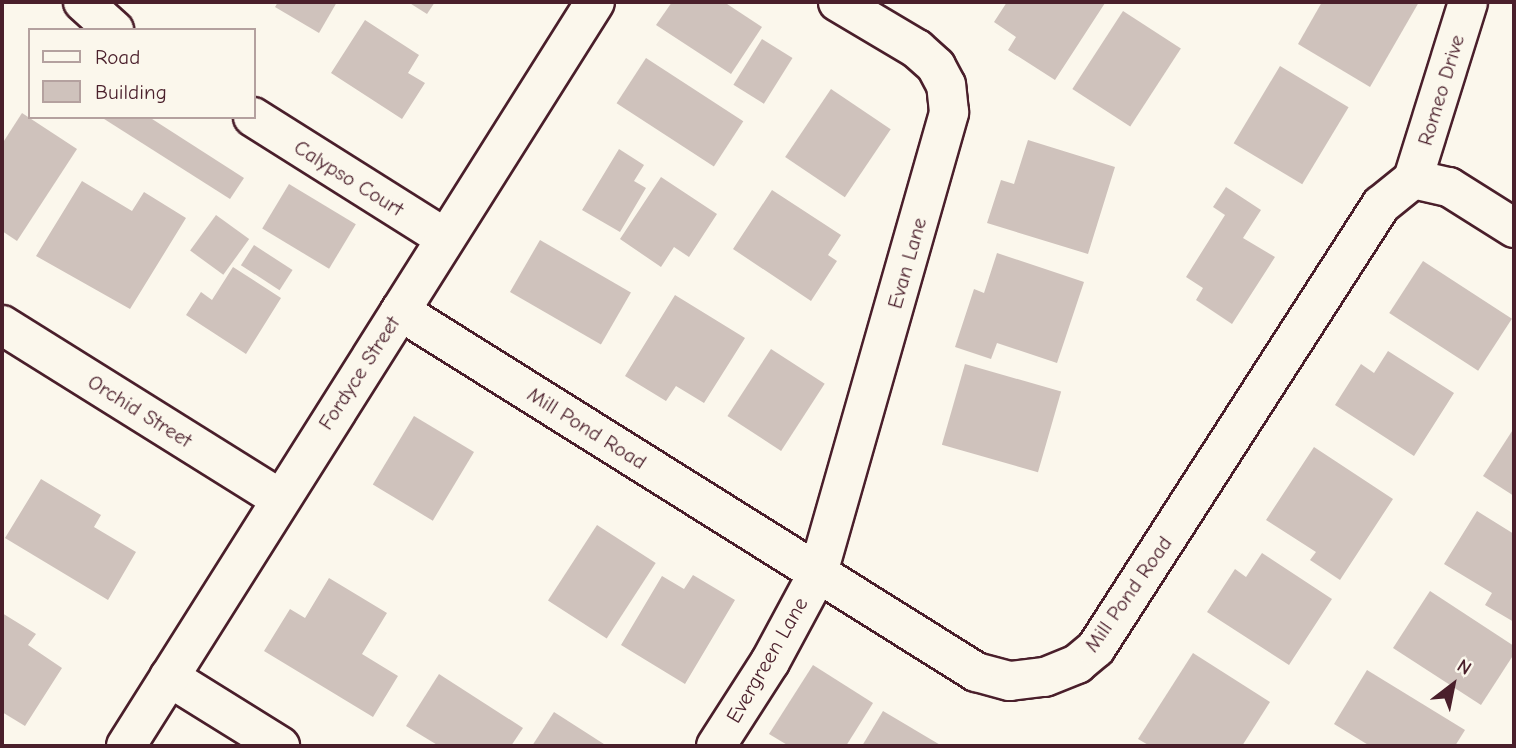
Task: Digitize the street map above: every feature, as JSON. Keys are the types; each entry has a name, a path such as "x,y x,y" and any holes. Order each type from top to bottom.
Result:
{"street":[{"path":"83,2 112,28"},
{"name":"Fordyce Street","path":"126,746 279,498 595,2"},
{"name":"Evan Lane","path":"818,573 949,112 946,85 936,66 917,49 838,2"},
{"name":"Romeo Drive","path":"1413,179 1468,2"},
{"name":"Calypso Court","path":"256,119 445,238"},
{"path":"1413,179 1449,187 1514,228"},
{"name":"Mill Pond Road","path":"400,311 976,672 1010,681 1045,677 1077,664 1096,648 1381,205 1413,179"},
{"name":"Orchid Street","path":"2,325 279,498"},
{"name":"Evergreen Lane","path":"716,746 769,662 818,573"},
{"path":"169,677 280,746"}],"building":[{"path":"278,2 337,2 319,33 275,7"},
{"path":"408,2 435,2 427,14"},
{"path":"672,2 724,2 762,27 731,74 656,25"},
{"path":"1007,2 1105,3 1055,80 1008,50 1016,37 994,22"},
{"path":"1322,2 1419,2 1370,87 1298,44"},
{"path":"1123,11 1181,49 1130,127 1072,89"},
{"path":"365,20 419,55 408,73 425,83 402,119 331,73"},
{"path":"762,39 793,58 764,104 733,85"},
{"path":"646,58 743,121 714,166 617,103"},
{"path":"1280,66 1349,107 1302,184 1234,143"},
{"path":"831,89 891,129 845,197 785,157"},
{"path":"22,113 77,149 17,241 2,231 2,144"},
{"path":"104,119 152,119 244,178 230,199"},
{"path":"1028,140 1115,167 1088,254 987,223 1001,180 1014,184"},
{"path":"619,149 644,165 634,181 646,188 620,232 582,210"},
{"path":"661,177 717,214 689,257 674,247 661,267 620,239"},
{"path":"82,181 132,211 144,192 186,218 130,309 36,256"},
{"path":"289,184 356,224 329,269 262,229"},
{"path":"1226,187 1261,210 1243,238 1275,257 1232,324 1196,300 1203,288 1186,277 1225,215 1213,207"},
{"path":"772,190 841,235 828,255 837,261 811,301 733,249"},
{"path":"216,215 249,239 223,275 190,251"},
{"path":"540,240 631,293 601,344 510,292"},
{"path":"254,245 293,270 280,290 241,265"},
{"path":"997,253 1084,282 1057,363 997,343 991,359 955,347 974,289 984,293"},
{"path":"1423,261 1512,319 1478,371 1389,313"},
{"path":"233,267 281,298 246,354 186,315 201,292 212,300"},
{"path":"675,295 745,338 704,403 676,386 666,401 625,376"},
{"path":"771,349 825,384 781,451 727,416"},
{"path":"1388,351 1454,393 1414,456 1335,405 1361,364 1374,373"},
{"path":"965,364 1061,392 1038,472 942,445"},
{"path":"414,416 474,452 433,521 373,485"},
{"path":"1514,428 1514,496 1483,476"},
{"path":"1314,447 1393,499 1340,580 1310,560 1316,552 1266,520"},
{"path":"41,479 101,515 94,527 136,552 108,600 5,538"},
{"path":"1477,511 1514,534 1514,622 1485,605 1492,593 1444,564"},
{"path":"597,525 656,563 607,639 548,600"},
{"path":"1262,553 1332,599 1289,665 1207,612 1235,569 1246,577"},
{"path":"693,575 735,600 685,684 621,645 662,576 684,589"},
{"path":"329,578 387,613 362,654 398,676 373,717 264,651 290,609 305,618"},
{"path":"1430,591 1514,646 1514,654 1481,705 1393,648"},
{"path":"2,613 36,634 28,645 62,668 25,726 2,712"},
{"path":"1193,653 1270,702 1242,746 1150,746 1138,739"},
{"path":"813,665 873,703 846,746 789,746 769,734"},
{"path":"1367,670 1465,730 1455,746 1370,746 1334,724"},
{"path":"439,674 523,728 511,746 439,746 406,726"},
{"path":"883,711 942,746 862,746"},
{"path":"554,712 607,746 532,746"}]}
